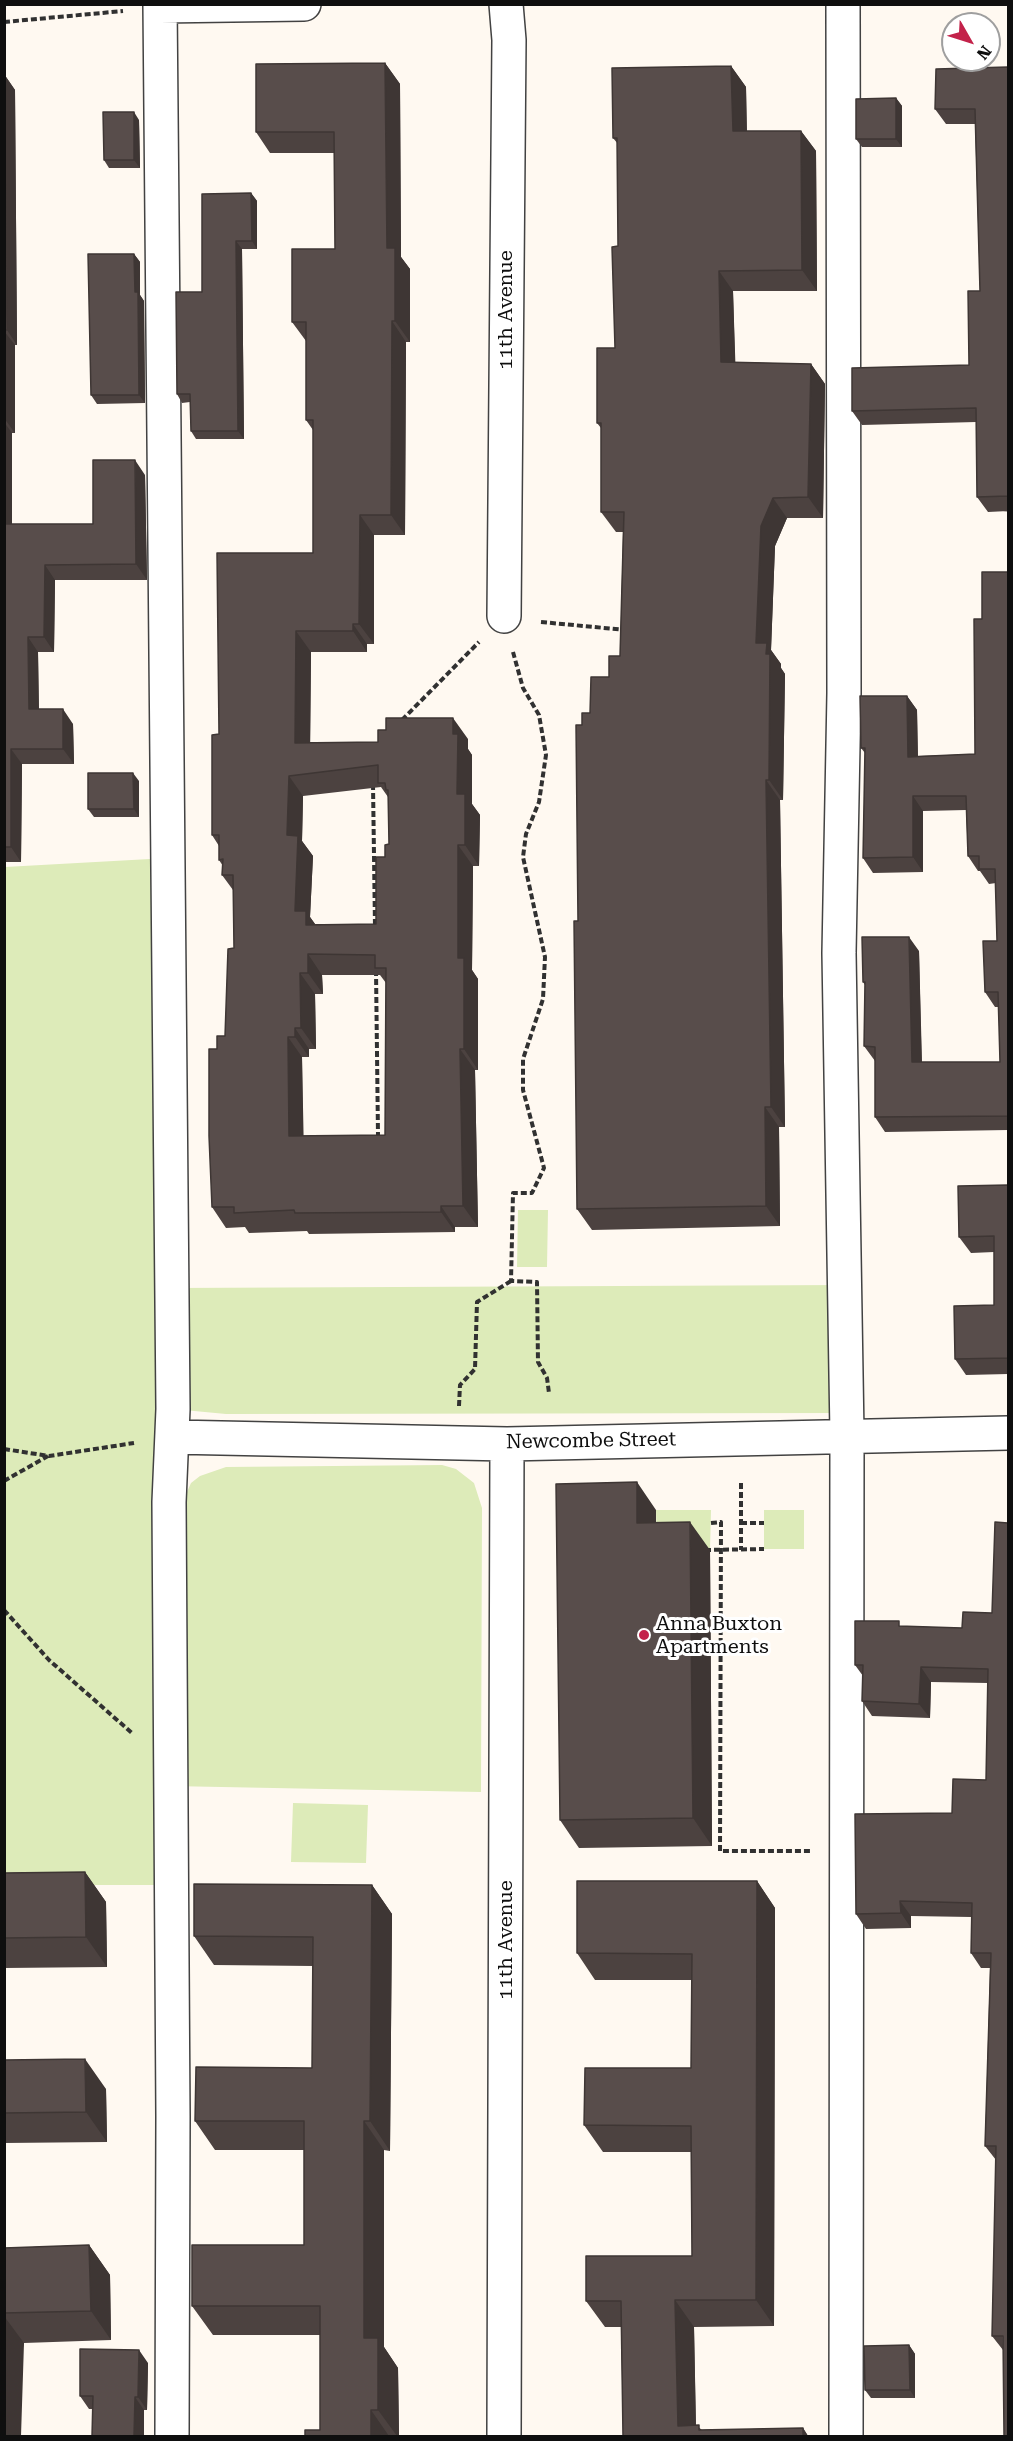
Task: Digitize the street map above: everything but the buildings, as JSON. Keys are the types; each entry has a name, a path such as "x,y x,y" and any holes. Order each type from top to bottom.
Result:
{"street":[{"path":"172,2436 173,2116 169,1502 173,1437 160,5 304,4"},
{"name":"11th Avenue","path":"504,616 509,40 506,4"},
{"path":"843,4 844,693 839,953 847,1434 846,2436"},
{"name":"Newcombe Street","path":"173,1437 507,1444 847,1434 1008,1433"},
{"name":"11th Avenue","path":"504,2436 507,1444"}],"path":[{"path":"4,22 160,5"},
{"path":"504,616 579,627 627,630"},
{"path":"396,726 504,616"},
{"path":"504,616 522,688 539,715 546,755 539,802 526,834 523,857 545,957 543,999 523,1059 523,1090 544,1168 532,1193 513,1193 511,1281"},
{"path":"373,772 375,936"},
{"path":"376,960 378,1135"},
{"path":"458,1413 460,1385 475,1369 477,1302 511,1281 537,1282 538,1362 547,1378 549,1393"},
{"path":"4,1449 49,1455 173,1437"},
{"path":"4,1481 49,1455"},
{"path":"741,1483 741,1550"},
{"path":"711,1523 721,1522 720,1851 819,1851"},
{"path":"741,1523 764,1523"},
{"path":"699,1550 764,1550"},
{"path":"4,1610 49,1660 125,1729 143,1740 170,1742"}],"green space":[{"path":"168,858 172,1288 844,1285 846,1413 226,1414 173,1409 183,1501 191,1483 200,1476 226,1467 442,1465 456,1469 474,1483 482,1508 481,1792 170,1786 170,1885 5,1885 5,867"},
{"path":"518,1210 548,1210 547,1267 517,1267"},
{"path":"656,1510 711,1510 710,1550 657,1550"},
{"path":"764,1510 804,1510 804,1549 764,1549"},
{"path":"293,1803 368,1805 366,1863 291,1862"}],"place":[{"name":"Anna Buxton Apartments","path":"644,1635"}]}
